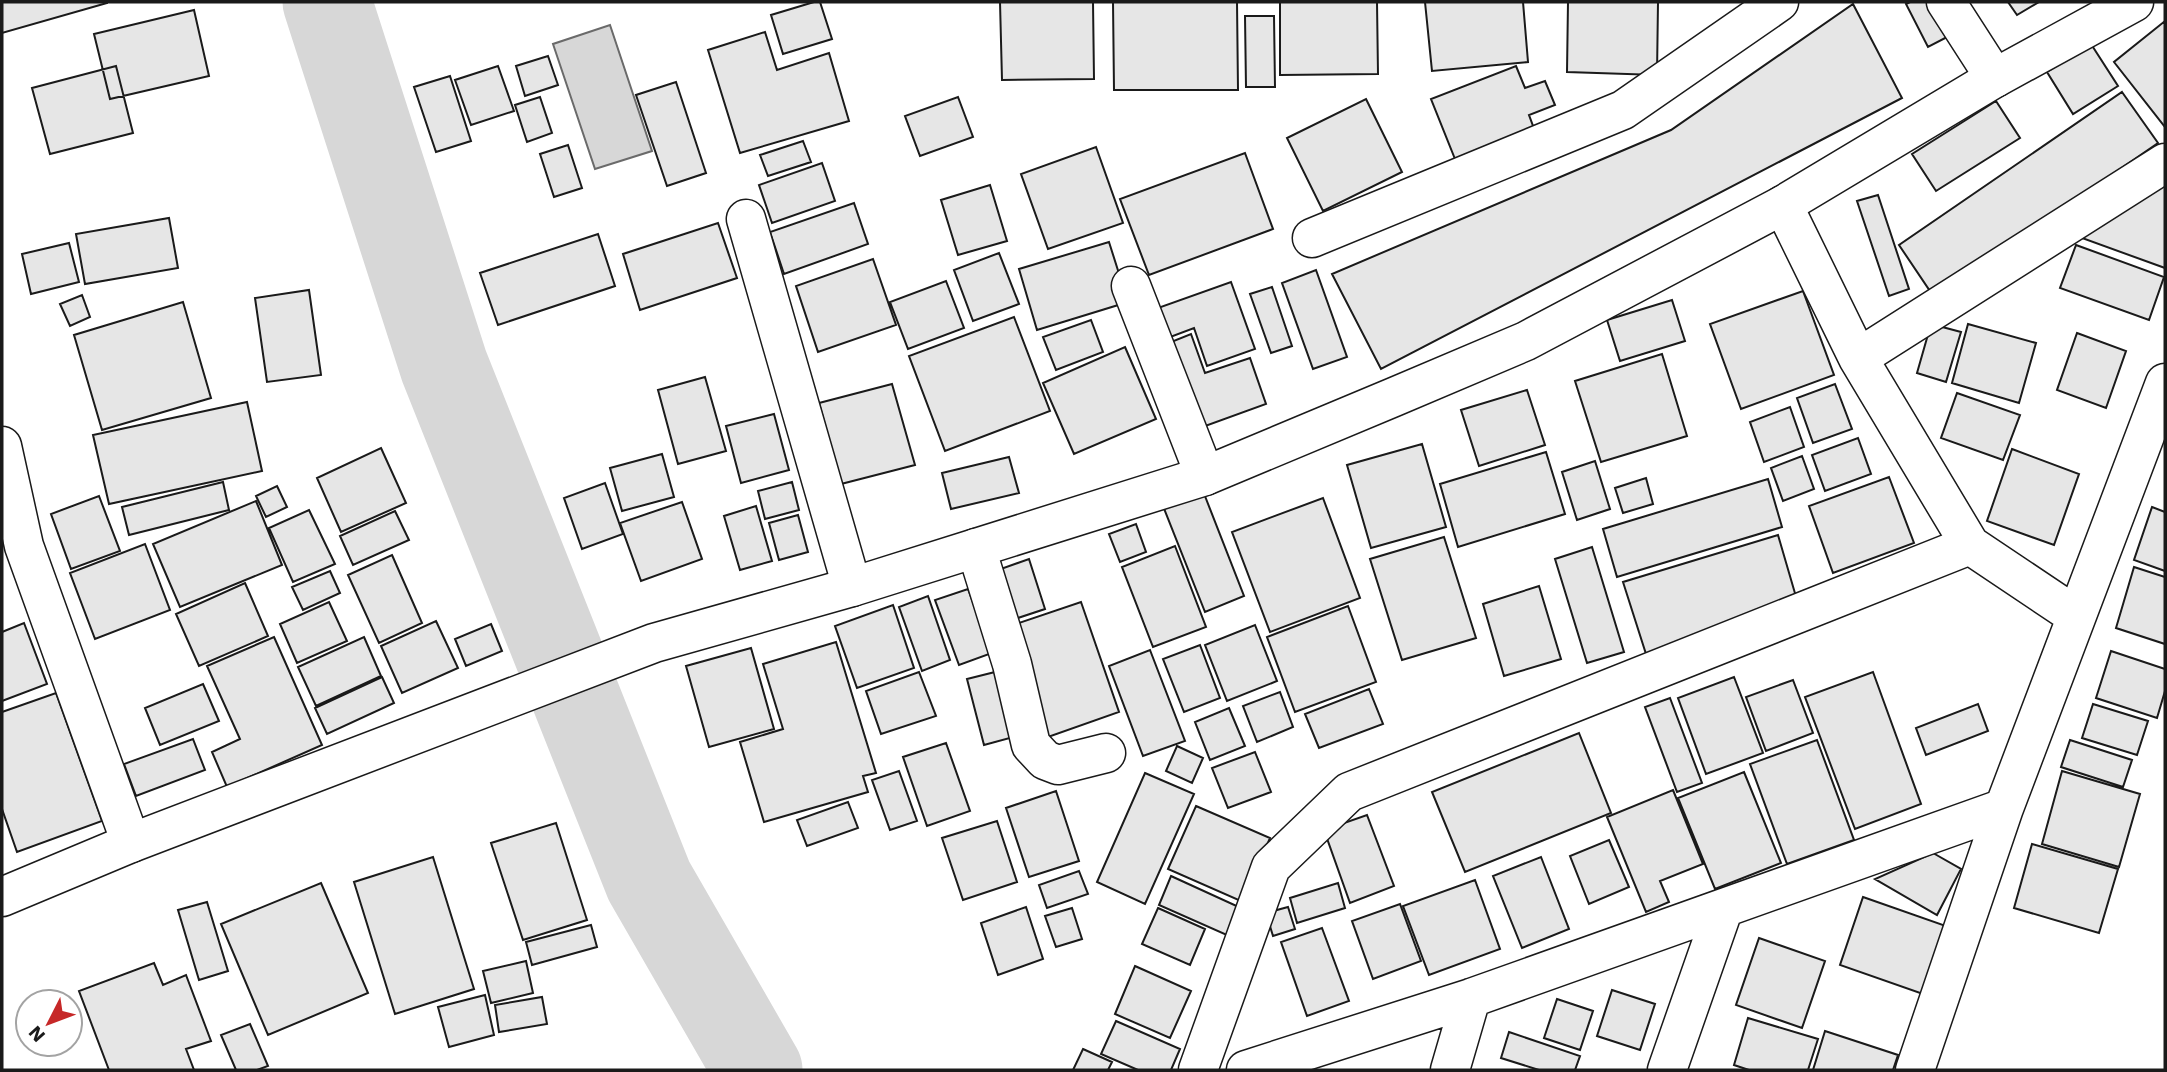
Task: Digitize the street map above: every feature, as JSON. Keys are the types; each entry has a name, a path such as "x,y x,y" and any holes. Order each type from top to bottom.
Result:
{"street":[{"path":"1312,239 1623,110 1779,2"},
{"path":"1946,2 1996,78"},
{"path":"2,897 131,843 528,694 654,643 852,587 1205,475 1526,341 1783,205 1996,78 2134,2"},
{"path":"1858,358 2165,163"},
{"path":"1783,205 1858,358 1970,545 2076,616"},
{"path":"746,219 852,587"},
{"path":"1131,286 1205,475"},
{"path":"1915,1070 2004,807 2165,383"},
{"path":"2,446 24,546 131,843"},
{"path":"1198,1070 1271,867 1349,792 1970,545"},
{"path":"976,548 1012,664 1031,745 1045,760 1058,765 1106,753"},
{"path":"1246,1070 1471,998 1723,911 2004,807"},
{"path":"1667,1070 1723,911"},
{"path":"1450,1070 1471,998"}],"shaded area":[{"path":"610,25 652,151 595,169 553,44"}],"building":[{"path":"2,2 107,2 107,3 2,33"},
{"path":"820,2 832,39 783,54 771,15"},
{"path":"1000,2 1093,2 1094,79 1002,80"},
{"path":"1113,2 1237,2 1238,90 1114,90"},
{"path":"1280,2 1377,2 1378,74 1280,75"},
{"path":"1425,2 1523,2 1528,62 1432,71"},
{"path":"1568,2 1658,2 1657,75 1567,72"},
{"path":"1932,2 1951,35 1928,47 1906,4"},
{"path":"2008,2 2039,2 2017,15"},
{"path":"1853,4 1902,98 1381,369 1332,274 1671,130"},
{"path":"194,10 209,76 110,99 94,34"},
{"path":"1245,16 1274,16 1275,87 1246,87"},
{"path":"2165,21 2165,127 2114,62"},
{"path":"765,32 777,70 829,53 849,121 740,153 708,50"},
{"path":"2091,44 2118,86 2073,114 2047,72"},
{"path":"548,56 558,85 525,96 516,66"},
{"path":"116,66 133,133 50,154 32,88"},
{"path":"498,66 514,111 471,125 455,80"},
{"path":"1516,66 1525,88 1545,81 1555,105 1529,115 1536,134 1457,164 1431,99"},
{"path":"450,76 471,141 436,152 414,87"},
{"path":"676,82 706,173 667,186 636,95"},
{"path":"2122,92 2158,143 1934,297 1899,245"},
{"path":"540,97 552,133 527,142 515,105"},
{"path":"958,97 973,137 920,156 905,116"},
{"path":"1366,99 1402,172 1323,211 1287,138"},
{"path":"1996,101 2020,138 1936,191 1912,154"},
{"path":"803,141 811,162 768,176 760,155"},
{"path":"568,145 582,188 554,197 540,154"},
{"path":"1096,147 1123,223 1048,249 1021,174"},
{"path":"1245,153 1273,229 1149,275 1120,199"},
{"path":"822,163 835,201 772,223 759,185"},
{"path":"2165,177 2165,268 2082,238"},
{"path":"990,185 1007,241 958,255 941,200"},
{"path":"1878,195 1909,289 1889,296 1857,201"},
{"path":"854,203 868,244 784,274 770,232"},
{"path":"169,218 178,268 85,284 76,234"},
{"path":"718,223 737,278 640,310 623,254"},
{"path":"598,234 615,286 498,325 480,273"},
{"path":"1109,242 1128,302 1037,330 1019,269"},
{"path":"69,243 79,282 31,294 22,254"},
{"path":"2076,245 2164,277 2149,320 2060,288"},
{"path":"999,253 1019,304 973,321 954,270"},
{"path":"873,259 896,325 818,352 796,286"},
{"path":"1316,270 1347,357 1313,369 1282,283"},
{"path":"946,281 964,328 908,349 890,302"},
{"path":"1231,282 1255,349 1207,366 1194,328 1165,339 1155,309"},
{"path":"1272,287 1292,346 1271,353 1250,294"},
{"path":"309,290 321,375 267,382 255,298"},
{"path":"1803,291 1834,375 1741,409 1710,324"},
{"path":"82,295 90,317 70,326 60,304"},
{"path":"1672,300 1685,341 1620,361 1607,320"},
{"path":"183,302 211,398 102,430 74,335"},
{"path":"1014,317 1050,411 945,451 909,356"},
{"path":"1091,320 1103,352 1056,370 1043,337"},
{"path":"1931,324 1961,332 1946,382 1917,373"},
{"path":"1968,324 2036,343 2019,403 1952,383"},
{"path":"2077,333 2126,351 2106,408 2057,390"},
{"path":"1191,334 1205,373 1250,358 1266,404 1197,429 1166,344"},
{"path":"1125,347 1156,419 1074,454 1043,383"},
{"path":"1662,354 1687,436 1601,462 1575,381"},
{"path":"705,377 726,451 678,464 658,390"},
{"path":"892,384 915,465 841,484 819,403"},
{"path":"1835,384 1852,429 1813,443 1797,398"},
{"path":"1527,390 1545,445 1479,466 1461,410"},
{"path":"1957,393 2020,415 2003,460 1941,438"},
{"path":"247,402 262,471 109,504 93,435"},
{"path":"1790,407 1804,447 1764,462 1750,422"},
{"path":"774,414 789,470 741,483 726,426"},
{"path":"1858,438 1871,474 1825,491 1812,455"},
{"path":"1422,444 1446,527 1371,548 1347,465"},
{"path":"381,448 406,503 341,532 317,478"},
{"path":"2012,449 2079,474 2054,545 1987,521"},
{"path":"1546,452 1565,514 1458,547 1440,484"},
{"path":"662,454 674,497 622,511 610,468"},
{"path":"1802,456 1814,489 1783,501 1771,468"},
{"path":"1009,457 1019,493 951,509 942,473"},
{"path":"1595,461 1610,509 1577,520 1562,472"},
{"path":"1889,477 1914,543 1833,573 1809,506"},
{"path":"1646,478 1653,504 1623,513 1615,488"},
{"path":"1768,479 1782,527 1617,577 1603,529"},
{"path":"223,482 229,510 129,535 122,507"},
{"path":"792,482 799,510 765,519 758,491"},
{"path":"605,483 623,534 582,549 564,498"},
{"path":"277,486 287,507 266,517 256,496"},
{"path":"1203,491 1244,596 1205,612 1163,506"},
{"path":"99,496 120,551 71,569 51,514"},
{"path":"1323,498 1360,598 1270,632 1232,532"},
{"path":"256,501 282,565 180,607 153,544"},
{"path":"682,502 702,559 641,581 620,523"},
{"path":"756,506 772,561 740,570 724,516"},
{"path":"2152,507 2165,512 2165,571 2134,560"},
{"path":"309,510 335,564 293,582 269,528"},
{"path":"395,511 409,540 353,565 340,536"},
{"path":"798,515 808,552 779,560 769,523"},
{"path":"1136,524 1146,552 1120,562 1109,534"},
{"path":"1778,535 1799,607 1646,654 1623,582"},
{"path":"1444,537 1476,638 1402,660 1370,559"},
{"path":"145,544 170,610 95,639 70,573"},
{"path":"1175,546 1206,627 1153,647 1122,567"},
{"path":"1592,547 1624,652 1587,663 1555,559"},
{"path":"392,555 422,623 379,643 348,575"},
{"path":"1029,559 1045,609 1012,620 995,571"},
{"path":"2134,567 2165,577 2165,644 2116,628"},
{"path":"330,571 340,593 303,610 292,587"},
{"path":"245,583 268,636 199,666 176,614"},
{"path":"1539,586 1561,659 1504,676 1483,604"},
{"path":"968,589 992,653 959,665 935,600"},
{"path":"928,596 950,660 922,671 899,607"},
{"path":"329,602 347,641 297,663 280,624"},
{"path":"1081,602 1119,712 1048,737 1010,626"},
{"path":"893,605 914,668 857,688 835,626"},
{"path":"1348,606 1376,682 1295,712 1267,637"},
{"path":"436,621 458,668 402,693 381,646"},
{"path":"24,623 47,684 2,701 2,632"},
{"path":"491,624 502,651 466,666 455,639"},
{"path":"1255,625 1277,681 1227,701 1205,645"},
{"path":"274,637 322,745 227,787 212,752 240,739 207,666"},
{"path":"364,637 381,676 316,706 298,667"},
{"path":"836,642 876,773 863,776 868,792 764,822 740,742 783,729 763,664"},
{"path":"1200,645 1220,698 1184,712 1163,659"},
{"path":"751,648 774,729 709,747 686,666"},
{"path":"1150,650 1185,741 1143,756 1109,666"},
{"path":"2111,651 2165,669 2165,691 2157,718 2096,698"},
{"path":"1003,670 1021,735 984,745 967,679"},
{"path":"919,672 936,716 881,734 866,691"},
{"path":"1873,672 1921,804 1855,829 1805,697"},
{"path":"382,677 394,703 327,734 315,708"},
{"path":"1734,677 1763,753 1706,774 1678,698"},
{"path":"1793,680 1813,733 1766,751 1746,697"},
{"path":"203,684 219,721 160,745 145,708"},
{"path":"1369,689 1383,724 1319,748 1305,714"},
{"path":"1280,692 1293,727 1257,742 1243,706"},
{"path":"56,693 102,821 17,852 2,809 2,712"},
{"path":"1670,698 1702,783 1677,792 1645,707"},
{"path":"1978,704 1988,731 1926,755 1916,728"},
{"path":"2093,704 2148,721 2137,755 2082,738"},
{"path":"1229,708 1245,746 1210,760 1195,722"},
{"path":"1579,733 1611,813 1465,872 1432,792"},
{"path":"193,739 205,770 136,796 124,764"},
{"path":"1817,740 1854,840 1787,864 1750,764"},
{"path":"2070,740 2132,760 2123,787 2061,767"},
{"path":"946,743 970,811 927,826 903,757"},
{"path":"1177,746 1203,758 1192,783 1166,771"},
{"path":"1255,752 1271,792 1228,808 1212,768"},
{"path":"899,771 917,821 890,830 872,780"},
{"path":"2062,771 2140,794 2119,867 2042,844"},
{"path":"1744,772 1781,863 1715,889 1678,798"},
{"path":"1145,773 1194,794 1145,904 1097,882"},
{"path":"1673,790 1703,864 1660,881 1669,902 1646,912 1607,817"},
{"path":"1056,791 1079,861 1029,877 1006,808"},
{"path":"848,802 858,828 807,846 797,820"},
{"path":"1196,806 1270,838 1243,902 1168,869"},
{"path":"1367,815 1394,886 1350,903 1324,830"},
{"path":"997,821 1017,882 963,900 942,838"},
{"path":"556,823 587,920 523,940 491,843"},
{"path":"1609,840 1629,887 1589,904 1570,856"},
{"path":"2032,844 2118,869 2099,933 2014,908"},
{"path":"1933,853 1961,869 1937,915 1875,879"},
{"path":"433,857 474,989 395,1014 354,882"},
{"path":"1541,857 1569,929 1522,948 1493,876"},
{"path":"1079,871 1088,894 1047,908 1039,885"},
{"path":"1171,876 1241,908 1229,936 1159,905"},
{"path":"1475,880 1500,949 1429,975 1403,906"},
{"path":"321,883 368,993 268,1035 221,924"},
{"path":"1338,883 1345,908 1297,923 1290,898"},
{"path":"1863,897 1946,926 1923,994 1840,965"},
{"path":"207,902 228,971 199,980 178,910"},
{"path":"1400,904 1421,961 1373,979 1352,921"},
{"path":"1026,907 1043,959 998,975 981,923"},
{"path":"1288,907 1295,929 1273,936 1266,913"},
{"path":"1072,908 1082,939 1056,947 1045,916"},
{"path":"1158,908 1205,929 1190,965 1142,944"},
{"path":"591,925 597,947 532,965 526,942"},
{"path":"1322,928 1349,1001 1307,1016 1281,942"},
{"path":"1759,938 1825,961 1802,1028 1736,1005"},
{"path":"526,961 533,993 491,1003 483,971"},
{"path":"154,963 163,985 186,975 211,1041 186,1049 194,1070 109,1070 84,1004 84,989"},
{"path":"1135,966 1191,991 1170,1038 1115,1014"},
{"path":"1612,990 1655,1004 1640,1050 1597,1036"},
{"path":"485,995 494,1035 449,1047 438,1007"},
{"path":"542,997 547,1024 499,1032 495,1005"},
{"path":"1557,999 1593,1011 1580,1050 1544,1038"},
{"path":"1748,1018 1818,1039 1808,1070 1749,1070 1734,1065"},
{"path":"1116,1021 1180,1049 1171,1070 1138,1070 1101,1054"},
{"path":"250,1024 268,1066 257,1070 236,1070 221,1035"},
{"path":"1825,1031 1898,1055 1893,1070 1813,1070"},
{"path":"1509,1032 1580,1056 1575,1070 1539,1070 1501,1058"},
{"path":"1083,1049 1112,1062 1108,1070 1073,1070"}],"waterway":[{"path":"327,2 444,366 649,881 758,1070"}]}
